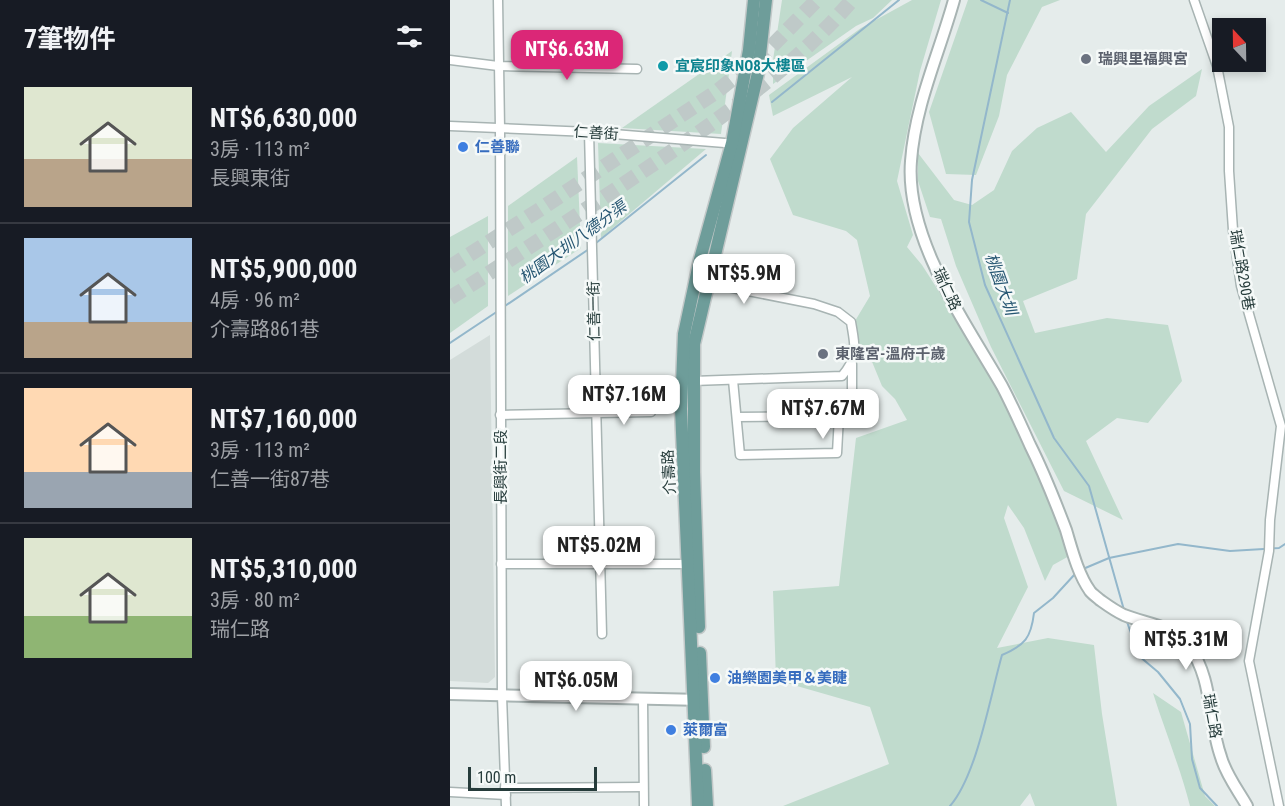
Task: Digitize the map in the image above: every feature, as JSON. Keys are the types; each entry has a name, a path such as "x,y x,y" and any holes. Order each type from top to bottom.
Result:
{"main road":[{"name":"介壽路","path":"698,806 698,700 693,564 694,344 737,144 754,0"},
{"name":"介壽路","path":"693,564 681,409 684,334 700,259 758,73 766,0"},
{"name":"介壽路","path":"698,700 707,806"}],"street":[{"name":"長興街二段","path":"498,0 502,696 506,806"},
{"name":"瑞仁路","path":"954,0 920,103 911,162 913,201 926,242 954,305 1003,388 1036,457 1054,497 1090,592 1125,615 1167,629 1189,646 1208,689 1220,757 1229,777 1248,806"},
{"name":"瑞仁路290巷","path":"1194,0 1217,66 1229,127 1233,230 1241,286 1281,426 1270,520 1269,551 1249,661 1279,806"},
{"path":"450,60 498,66 637,69"},
{"name":"仁善街","path":"450,126 589,132 737,144"},
{"name":"仁善一街","path":"589,132 602,634"},
{"path":"693,381 842,376 852,364 856,354 851,322 838,312 814,304 707,283"},
{"path":"733,380 740,455 837,453 839,416 852,400 852,364"},
{"path":"500,415 651,412"},
{"path":"737,417 839,416"},
{"path":"501,564 693,564"},
{"path":"450,694 698,700"},
{"path":"643,699 644,806"},
{"path":"450,792 643,787"}],"shaded area":[{"path":"490,335 495,677 488,683 450,681 450,360"}],"green space":[{"path":"782,0 892,0 873,18 856,26 773,84 773,60"},
{"path":"912,0 941,0 920,71 897,181 913,235 907,247 922,265 963,329 1014,418 1071,555 1053,565 1045,581 1024,528 1008,505 1004,518 1028,587 997,648 1048,638 1094,645 1102,714 1117,806 1035,806 1030,793 1020,806 783,806 889,764 870,707 776,680 773,591 839,586 856,438 907,420 895,399 882,386 868,352 859,349 855,321 870,296 857,240 846,231 793,215 770,159 793,128 852,77 773,116 769,95 861,28"},
{"path":"968,0 1060,0 1042,7 1007,75 999,116 976,175 946,174 929,112"},
{"path":"732,51 721,134 622,128"},
{"path":"1202,69 1196,96 1152,129 1086,214 1077,279 1023,301 1035,333 1107,318 1168,325 1182,381 1148,423 1117,418 1086,441 1123,520 1064,491 991,347 956,266 941,219 930,217 918,181 918,153 954,200 972,205 994,190 1012,151 1037,128 1071,112 1106,152 1149,106"},
{"path":"598,143 706,149 601,238"},
{"path":"577,157 581,248 508,296 508,206"},
{"path":"488,216 488,306 450,333 450,237"},
{"path":"1153,693 1181,712 1205,796 1215,806 1190,806"}],"waterway":[{"name":"桃園大圳八德分渠","path":"772,102 899,0"},
{"name":"桃園大圳八德分渠","path":"981,0 1008,13"},
{"name":"桃園大圳","path":"1010,0 972,180 969,222 985,285 1054,438 1089,486 1124,610"},
{"name":"桃園大圳八德分渠","path":"596,243 706,155"},
{"name":"桃園大圳八德分渠","path":"502,308 589,249"},
{"name":"桃園大圳八德分渠","path":"450,343 498,311"},
{"path":"1083,569 1109,558 1178,544 1230,551 1279,548 1285,544"},
{"path":"950,806 968,775 975,756 1002,655 1026,640 1034,613 1053,598 1075,574"},
{"path":"1126,619 1139,656 1158,672 1180,699 1190,724 1192,759 1200,788 1217,806"}],"tunnel":[{"path":"450,267 716,92 764,54 817,0"},
{"path":"450,298 652,165 731,109 783,69 852,0"}],"place":[{"name":"瑞興里福興宮","path":"1086,59"},
{"name":"宜宸印象NO8大樓區","path":"663,66"},
{"name":"仁善聯","path":"463,147"},
{"name":"東隆宮-溫府千歲","path":"823,354"},
{"name":"油樂園美甲＆美睫","path":"715,678"},
{"name":"萊爾富","path":"671,730"}]}
